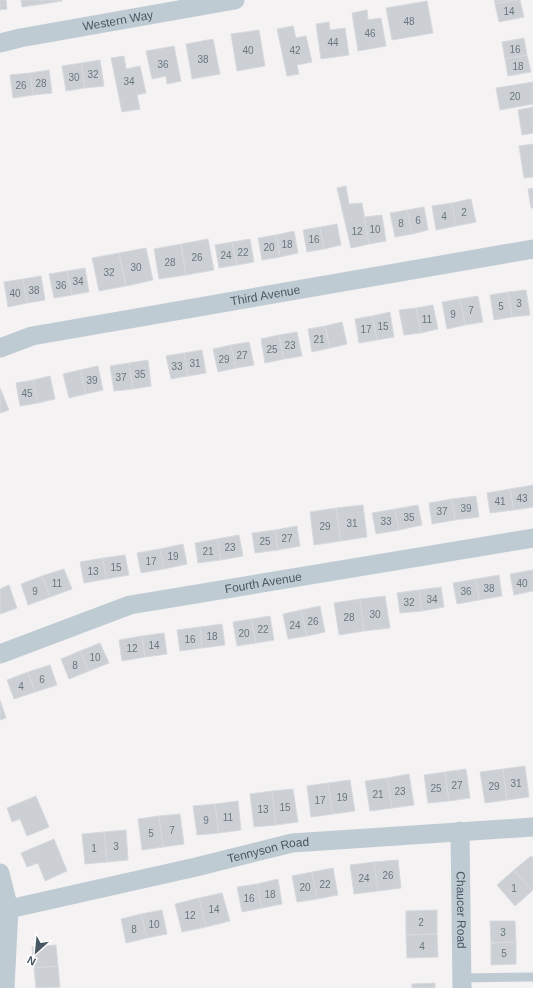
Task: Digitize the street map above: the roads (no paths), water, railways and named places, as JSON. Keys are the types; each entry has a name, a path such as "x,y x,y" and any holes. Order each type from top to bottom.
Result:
{"street":[{"name":"Western Way","path":"0,43 20,38 235,0"},
{"name":"Third Avenue","path":"0,348 32,336 533,249"},
{"name":"Fourth Avenue","path":"0,654 130,605 533,538"},
{"name":"Tennyson Road","path":"9,909 196,867 292,843 533,826"},
{"name":"Chaucer Road","path":"460,831 462,983"},
{"path":"0,873 9,909 5,988"}],"lane":[{"path":"462,983 533,976"}]}
